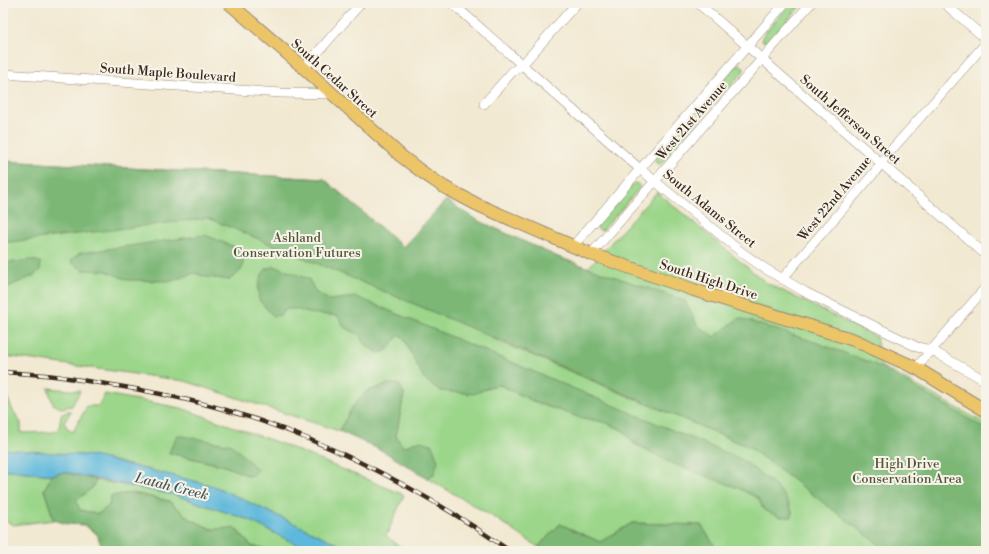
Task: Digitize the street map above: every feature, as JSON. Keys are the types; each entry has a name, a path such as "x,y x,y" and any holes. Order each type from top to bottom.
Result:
{"main road":[{"name":"South Cedar Street","path":"229,3 304,68 401,156 422,172"},
{"name":"South High Drive","path":"422,172 444,187 478,205 591,254 694,290 854,340 916,368 986,411"}],"street":[{"path":"304,68 361,3"},
{"name":"South Adams Street","path":"452,3 640,169 740,251 764,268 805,292 917,347 931,350 986,381"},
{"path":"484,104 512,72 522,65 577,3"},
{"name":"South Jefferson Street","path":"698,3 986,255"},
{"name":"West 21st Avenue","path":"573,246 785,3"},
{"name":"West 21st Avenue","path":"591,254 811,3"},
{"path":"944,3 986,40"},
{"name":"West 22nd Avenue","path":"782,279 875,172 886,156 986,43"},
{"name":"South Maple Boulevard","path":"3,74 281,93 332,94"},
{"path":"916,368 986,287"}],"green space":[{"path":"791,3 803,3 769,41 765,43 762,40 763,35"},
{"path":"740,64 744,68 743,72 662,163 656,163 656,157 736,66"},
{"path":"3,161 324,179 498,330 491,338 749,447 827,505 569,289 657,192 765,282 876,337 881,366 986,424 986,551 718,551 701,525 632,523 600,542 560,524 538,547 495,518 427,478 434,473 419,441 403,447 396,436 404,394 353,406 339,431 185,381 3,357 3,289 13,285 3,284","holes":["481,349 779,489 793,513 764,510 758,498 634,444 624,431 608,423 578,416 537,403 500,385 492,386 485,390"]},
{"path":"3,161 324,179 403,247 446,200 475,219 558,257 685,301 697,325 714,337 739,318 815,342 874,364 986,429 986,551 888,551 749,447 419,306 208,218 3,243"},
{"path":"634,183 638,184 640,188 603,230 597,228 597,224"},
{"path":"205,235 242,250 242,268 229,280 207,277 194,273 172,281 128,280 106,271 84,270 72,263 71,260 80,253"},
{"path":"31,260 41,262 40,270 35,275 3,289 3,263"},
{"path":"274,266 309,279 316,293 329,300 357,297 743,460 770,481 780,491 790,506 792,517 780,517 764,510 758,498 738,488 671,463 634,443 624,431 608,423 578,417 537,403 500,385 492,386 474,394 441,391 424,379 404,338 399,335 386,351 379,353 367,346 358,334 344,327 338,316 308,313 296,309 287,309 280,315 273,316 259,300 258,288 261,276 266,269"},
{"path":"3,380 8,380 7,396 12,409 21,423 21,433 55,432 59,428 61,415 68,411 71,411 64,423 69,430 73,432 87,406 98,406 105,394 181,408 282,444 404,495 386,536 406,551 353,551 214,486 93,456 3,449","holes":["177,435 249,476 225,466 170,453"]},
{"path":"389,384 399,384 404,394 396,436 403,447 419,441 432,444 438,461 434,474 427,478 383,451 339,431 353,406 367,391"},
{"path":"48,388 80,391 72,406 61,408 53,404"},
{"path":"177,435 232,445 258,470 250,476 225,466 169,453"},
{"path":"3,470 52,475 44,490 54,520 13,525 3,519"},
{"path":"63,472 96,480 93,487 76,501 80,510 98,514 109,506 111,496 133,493 169,501 190,519 211,529 235,528 251,546 277,551 103,551 97,534 84,525 67,524 54,520 44,490 52,475"},
{"path":"96,480 175,495 249,520 309,551 277,551 251,546 235,528 211,529 190,519 169,501 133,493 111,496 109,506 98,514 79,510 76,501 93,487"},
{"path":"632,523 701,525 718,551 543,551 538,547 560,524 600,542"}],"water":[{"name":"Latah Creek","path":"3,449 93,456 214,486 353,551 309,551 249,520 175,495 63,472 52,475 3,470"}],"railway":[{"path":"3,372 56,376 140,390 209,405 261,421 327,447 390,477 451,512 510,551"}],"park label":[{"name":"Ashland Conservation Futures","path":"297,244"},
{"name":"High Drive Conservation Area","path":"907,470"}]}
